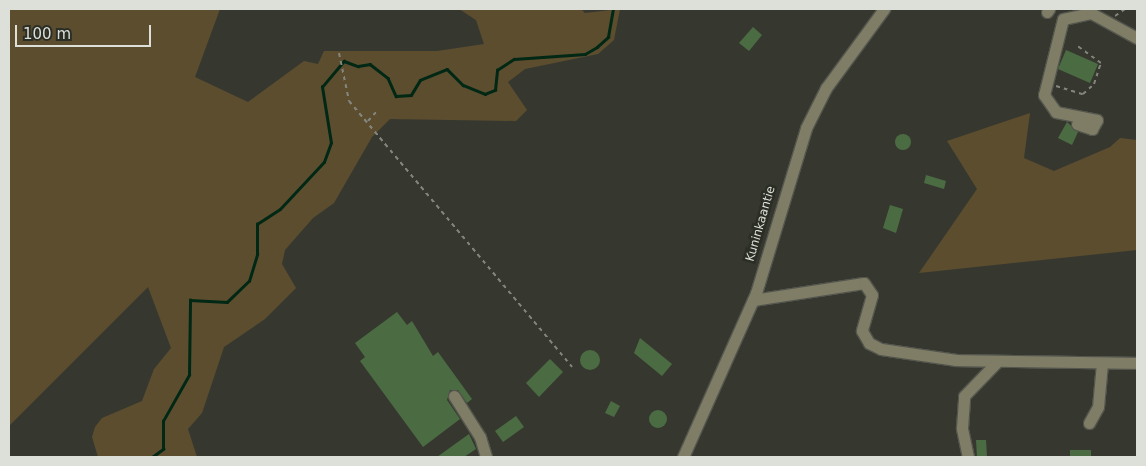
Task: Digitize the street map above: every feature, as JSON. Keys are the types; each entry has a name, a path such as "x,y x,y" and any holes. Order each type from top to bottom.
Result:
{"street":[{"name":"Kuninkaantie","path":"683,457 753,300 806,128 826,88 884,9"},
{"path":"1077,124 1092,129 1097,120 1049,108 1045,80 1063,19 1076,11 1109,20 1137,38"},
{"path":"753,300 864,284 872,295 862,332 874,346 922,356 997,362 1137,363"},
{"path":"968,457 961,419 964,396 997,362"},
{"path":"1090,423 1098,407 1102,363"},
{"path":"454,396 480,437 486,457"}],"path":[{"path":"1109,20 1125,9"},
{"path":"1045,80 1075,93 1088,92 1101,63 1078,46"},
{"path":"339,53 339,70 349,101 572,367"},
{"path":"368,122 378,110"}],"shaded area":[{"path":"9,9 220,9 195,77 248,102 304,61 318,64 324,51 437,51 484,44 476,20 459,9 581,9 585,13 620,9 614,40 598,54 525,69 508,82 527,110 516,121 390,119 372,137 334,203 313,218 285,250 282,264 296,288 265,319 224,347 202,413 188,429 197,457 98,457 92,437 95,427 102,418 142,401 154,369 171,348 148,287 9,426"},
{"path":"1030,113 1024,158 1054,171 1110,147 1120,138 1137,140 1137,250 919,273 977,189 947,141"}],"building":[{"path":"753,27 762,35 749,51 739,43"},
{"path":"1066,50 1098,64 1090,83 1058,69"},
{"path":"1067,122 1078,132 1072,145 1058,138"},
{"path":"903,134 909,136 911,142 909,148 903,150 897,148 895,142 897,136"},
{"path":"926,175 946,181 944,189 924,183"},
{"path":"890,205 903,209 896,233 883,228"},
{"path":"397,312 407,325 412,321 433,356 438,352 472,399 467,403 458,390 450,390 447,400 460,419 423,447 360,361 365,357 355,343"},
{"path":"640,338 672,364 662,376 634,353"},
{"path":"590,350 597,353 600,360 597,367 590,370 583,367 580,360 583,353"},
{"path":"550,359 563,372 539,397 526,383"},
{"path":"611,401 620,406 614,417 605,413"},
{"path":"654,410 662,410 667,415 665,426 654,428 649,423 649,415"},
{"path":"516,416 524,427 503,442 495,431"},
{"path":"469,434 476,449 464,457 437,457"},
{"path":"976,440 986,440 987,457 977,457"},
{"path":"1070,450 1091,450 1091,457 1070,457"}],"waterway":[{"path":"152,457 163,449 163,421 189,375 190,300 227,302 249,281 257,254 257,224 280,209 324,162 331,143 322,87 344,61 358,66 370,64 388,78 396,96 411,95 420,80 447,69 463,85 485,94 495,90 497,70 514,59 585,54 597,47 608,37 613,9"}]}
